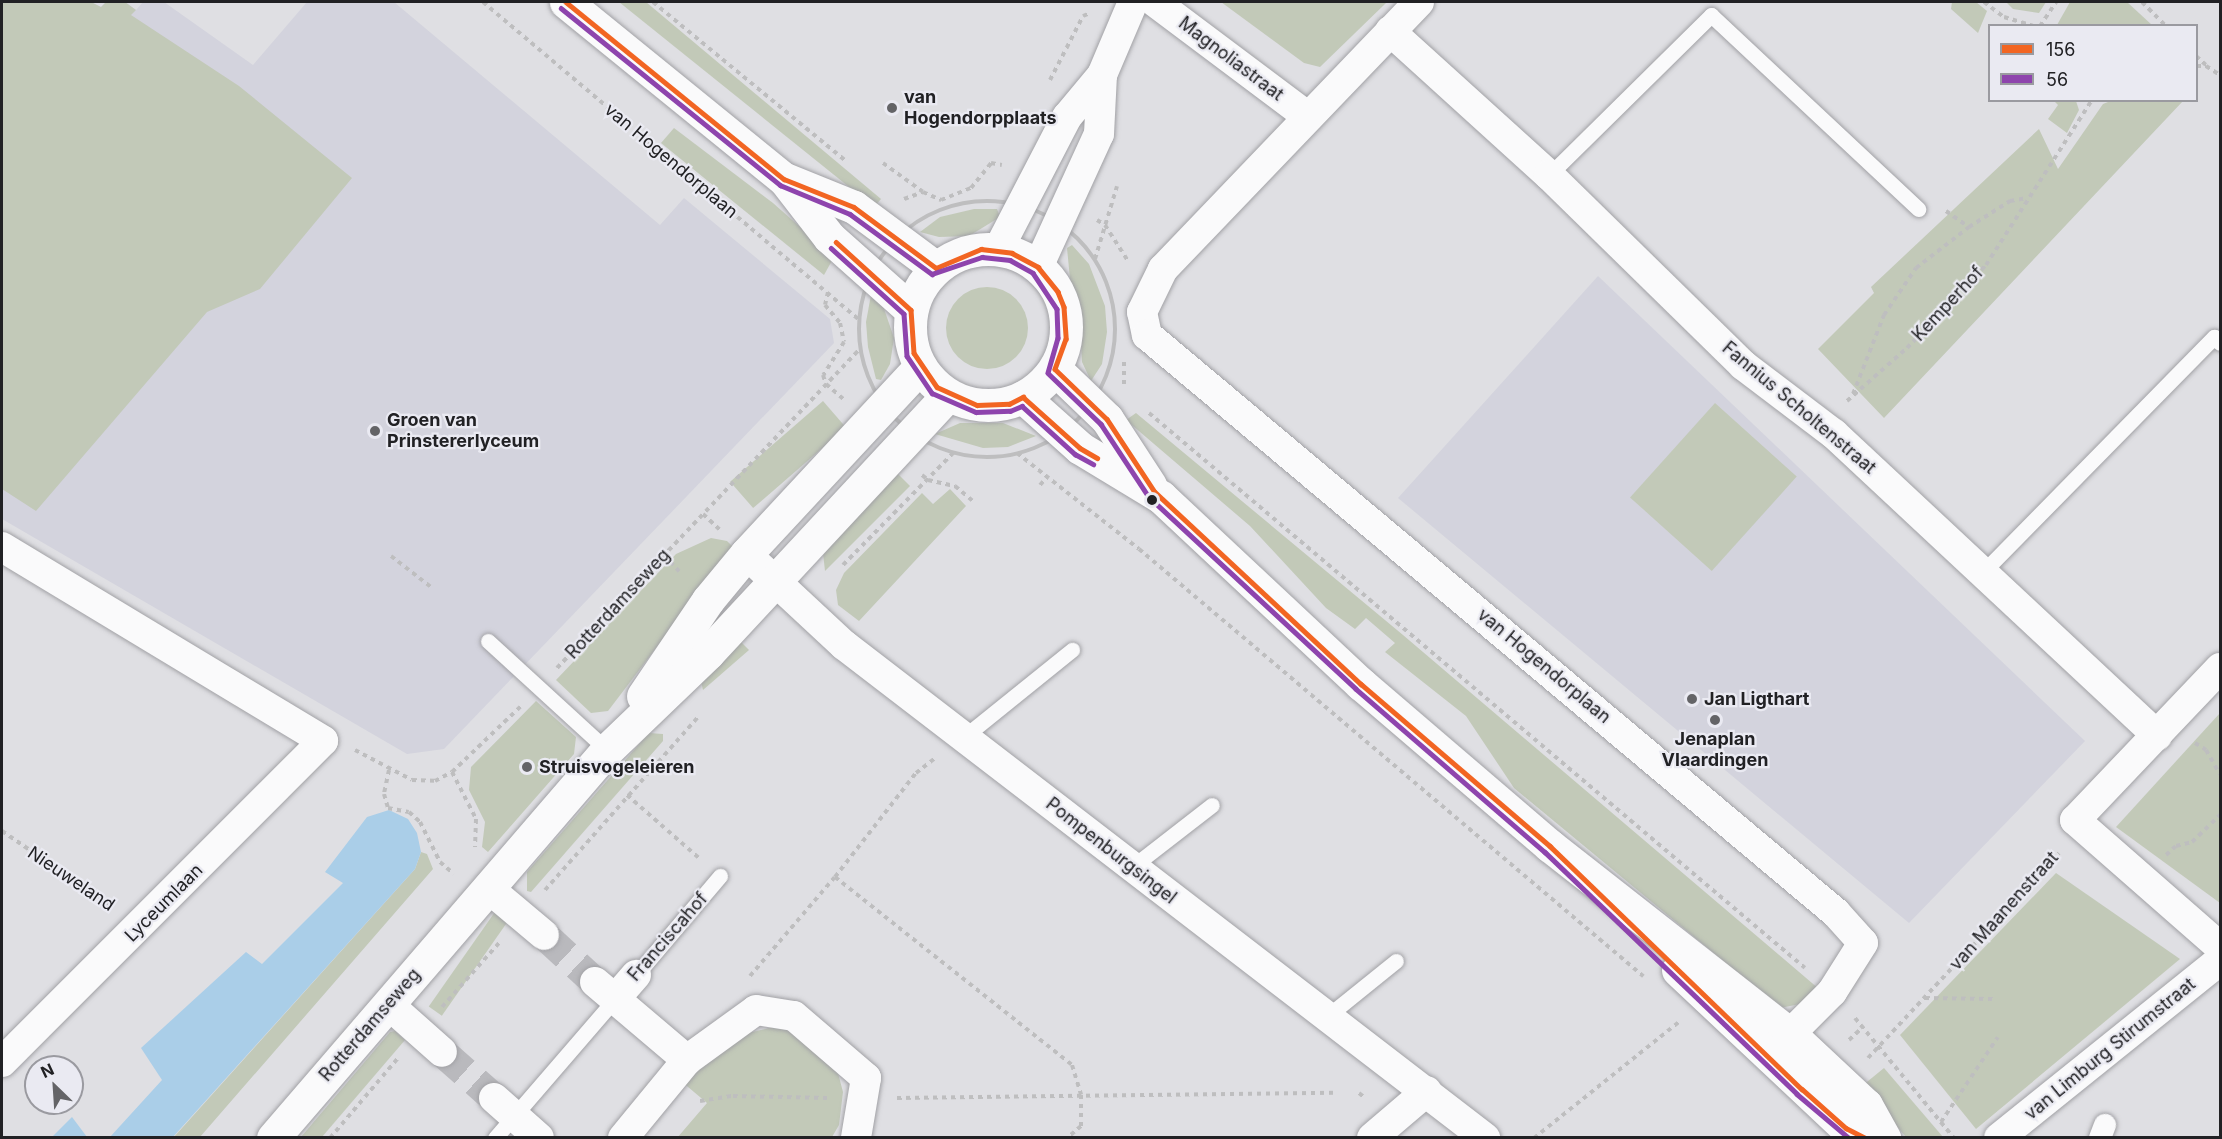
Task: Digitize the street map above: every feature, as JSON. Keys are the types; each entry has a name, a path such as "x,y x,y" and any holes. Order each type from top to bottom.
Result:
{"street":[{"path":"566,2 784,179 830,237 911,310"},
{"path":"998,250 1023,206 1067,117 1102,75 1133,2"},
{"name":"Magnoliastraat","path":"1155,2 1306,116"},
{"path":"1306,116 1419,2"},
{"name":"Fannius Scholtenstraat","path":"1390,31 1549,175 1743,365 1826,427 2157,735"},
{"path":"1038,267 1099,134 1102,75"},
{"name":"van Hogendorplaan","path":"1306,116 1163,269 1142,312 1147,335 1836,913 1863,943 1832,992 1779,1045"},
{"path":"784,179 854,207 911,223 936,268"},
{"path":"998,250 1038,267 1058,292 1065,315 1066,339 1055,369 1023,398 1009,404 977,405 948,395 920,367 910,339 911,310 921,287 936,268 965,252 998,250"},
{"name":"Rotterdamseweg","path":"607,750 708,600 746,554 920,367"},
{"path":"1055,369 1102,387 1107,419 1155,492"},
{"name":"Rotterdamseweg","path":"273,1137 388,1004 473,883 708,653 948,395"},
{"path":"1023,398 1080,448 1155,492 1361,684 1779,1045 1866,1105 1884,1137"},
{"path":"2,547 323,741"},
{"name":"Pompenburgsingel","path":"746,554 805,604 844,645 1485,1137"},
{"path":"2220,668 2075,820 2220,947"},
{"name":"Lyceumlaan","path":"2,1062 141,926 323,741"},
{"path":"473,883 533,926"},
{"name":"van Limburg Stirumstraat","path":"1999,1137 2220,960"},
{"name":"Franciscahof","path":"636,975 605,990 687,1060"},
{"path":"388,1004 442,1052"},
{"path":"623,1137 687,1060 726,1028 756,1010 794,1016 866,1077 856,1137"},
{"path":"1779,1045 1846,1128 1867,1137"},
{"path":"1372,1137 1427,1091"},
{"path":"504,1106 539,1137"}],"lane":[{"path":"1549,175 1711,15 1918,209"},
{"path":"1983,572 2214,337 2220,343"},
{"path":"488,641 607,750"},
{"path":"964,737 1072,650"},
{"path":"1132,867 1212,806"},
{"name":"Franciscahof","path":"636,975 720,876"},
{"path":"1329,1016 1396,962"},
{"name":"Franciscahof","path":"495,1137 504,1106 605,990"}],"path":[{"name":"van Hogendorplaan","path":"483,2 859,320"},
{"path":"654,2 855,169"},
{"path":"1984,2 2004,17 2027,24"},
{"path":"2041,24 2056,2"},
{"path":"2142,2 2164,24"},
{"path":"2198,58 2220,75"},
{"path":"2198,66 2206,66"},
{"name":"Kemperhof","path":"1826,427 1852,396 1907,348 1986,265 2091,102"},
{"path":"906,207 898,201 923,192"},
{"name":"Kemperhof","path":"1852,396 1884,315 1916,268 1948,240 2010,201 2028,198"},
{"path":"905,442 985,456 1017,453 1061,432 1102,387 1114,339 1107,285 1095,260 1060,223 1023,206 988,201 965,203 911,223 828,293 825,305 840,323 844,342 823,375 826,384 878,414 905,442 928,480 955,486 975,503"},
{"path":"862,265 860,349 878,414"},
{"name":"Rotterdamseweg","path":"452,772 539,688 860,349"},
{"path":"1118,386 1124,392"},
{"path":"1141,406 1815,976"},
{"path":"805,604 954,452"},
{"path":"1017,453 1139,549 1652,984"},
{"path":"391,556 430,587"},
{"path":"330,1137 420,1032 533,926 627,795 704,710"},
{"path":"726,1028 744,983 835,877 916,772 964,737"},
{"path":"323,741 339,740 389,770 412,780 435,780 452,772 476,819 474,850"},
{"path":"2216,766 2220,762"},
{"path":"389,770 384,794 388,808 410,812 420,822 440,862 473,883"},
{"path":"627,795 720,876"},
{"path":"2160,859 2176,846 2192,842 2220,815"},
{"name":"van Maanenstraat","path":"1880,1046 2057,856 2075,820"},
{"name":"Nieuweland","path":"2,831 141,926"},
{"path":"835,877 1072,1065 1081,1095 1081,1126 1067,1137"},
{"path":"1925,998 1993,999"},
{"path":"1851,1013 1954,1137"},
{"path":"1534,1137 1688,1015"},
{"path":"1941,1122 1998,1038"},
{"path":"646,1109 733,1096 864,1098 1335,1093"}],"shaded area":[{"name":"Groen van Prinstererlyceum","path":"2,2 91,2 101,7 106,2 125,2 136,10 143,2 164,2 253,65 307,2 394,2 660,225 684,198 830,319 834,343 444,749 407,754 2,519"},
{"path":"1598,276 2085,741 1909,923 1398,498"}],"green space":[{"path":"2,2 91,2 101,7 106,2 125,2 136,10 131,15 239,86 352,178 260,289 207,312 36,511 2,489"},
{"path":"619,2 646,2 881,199 874,207"},
{"path":"1221,2 1387,2 1320,67 1304,63"},
{"path":"1952,2 1976,2 1987,11 1978,33 1951,9"},
{"path":"2006,2 2046,2 2039,13 2013,9"},
{"path":"2070,2 2127,2 2151,24 2058,24"},
{"path":"2055,102 2076,102 2079,110 2067,133 2048,119 2058,105"},
{"path":"2108,102 2182,102 1884,418 1818,349 1874,293 1871,287 2039,129 2058,169 2103,104"},
{"path":"674,128 773,203 834,257 824,275 661,143"},
{"path":"974,209 997,209 1000,217 969,236 939,237 920,232 940,217"},
{"path":"1072,245 1089,264 1105,306 1107,332 1102,364 1091,381 1082,362 1079,302 1070,279 1067,248"},
{"path":"987,287 1003,290 1016,299 1025,312 1028,328 1025,344 1016,357 1003,366 987,369 971,366 958,357 949,344 946,328 949,312 958,299 971,290"},
{"path":"879,294 894,338 890,364 881,380 876,379 868,347 866,322 871,295"},
{"path":"823,401 846,427 753,508 730,482"},
{"path":"1715,403 1797,477 1712,571 1630,497"},
{"path":"1136,413 1403,635 1819,989 1800,1004 1780,1008 1514,788 1466,716 1385,652 1395,643 1366,618 1355,629 1326,608 1250,526 1126,420"},
{"path":"960,423 1003,423 1036,436 1008,447 983,448 935,434"},
{"path":"895,471 910,486 825,571 823,553"},
{"path":"950,489 966,506 859,621 838,605 836,590 844,573 922,493 933,504"},
{"path":"711,538 727,541 733,547 608,711 591,713 556,680 676,554"},
{"path":"737,638 749,650 703,690 700,677"},
{"path":"536,701 576,737 574,754 488,852 482,847 485,822 469,790 471,767"},
{"path":"2220,713 2220,903 2116,827"},
{"path":"649,733 663,734 663,741 531,892 527,891 527,872"},
{"path":"421,852 427,854 433,869 200,1137 173,1138 415,869"},
{"path":"2056,873 2180,959 1976,1129 1900,1035"},
{"path":"497,909 510,918 442,1016 429,1006"},
{"path":"777,1026 805,1037 835,1062 843,1092 839,1125 832,1137 677,1138 707,1103 681,1081 740,1035"},
{"path":"395,1031 405,1040 322,1137 301,1137 390,1032"},
{"path":"1884,1068 1943,1137 1906,1137 1862,1086"}],"water":[{"path":"389,810 408,819 417,833 421,852 415,869 173,1137 110,1137 162,1080 141,1048 246,952 262,964 343,883 325,872 367,817"},
{"path":"72,1117 87,1137 52,1137"}],"tunnel":[{"path":"544,935 595,982"},
{"path":"442,1052 494,1098"}],"transit line":[{"name":"156","path":"566,2 784,179 854,207 936,268 981,249 1012,253 1038,267 1058,292 1064,307 1066,339 1055,369 1107,419 1155,492 1361,684 1550,846 1802,1089 1846,1128 1866,1138"},
{"name":"56","path":"561,8 780,185 850,214 932,274 982,257 1010,260 1033,273 1057,309 1058,338 1048,373 1101,424 1149,497 1356,689 1545,852 1797,1094 1849,1138"},
{"name":"156","path":"836,242 911,310 914,353 937,387 977,405 1009,404 1023,397 1080,448 1097,458"},
{"name":"56","path":"831,248 904,314 907,356 932,393 976,412 1010,411 1022,406 1075,454 1093,464"}],"place":[{"name":"van Hogendorpplaats","path":"892,108"},
{"name":"Groen van Prinstererlyceum","path":"375,431"},
{"name":"Jan Ligthart","path":"1692,699"},
{"name":"Jenaplan Vlaardingen","path":"1715,720"},
{"name":"Struisvogeleieren","path":"527,767"}]}
